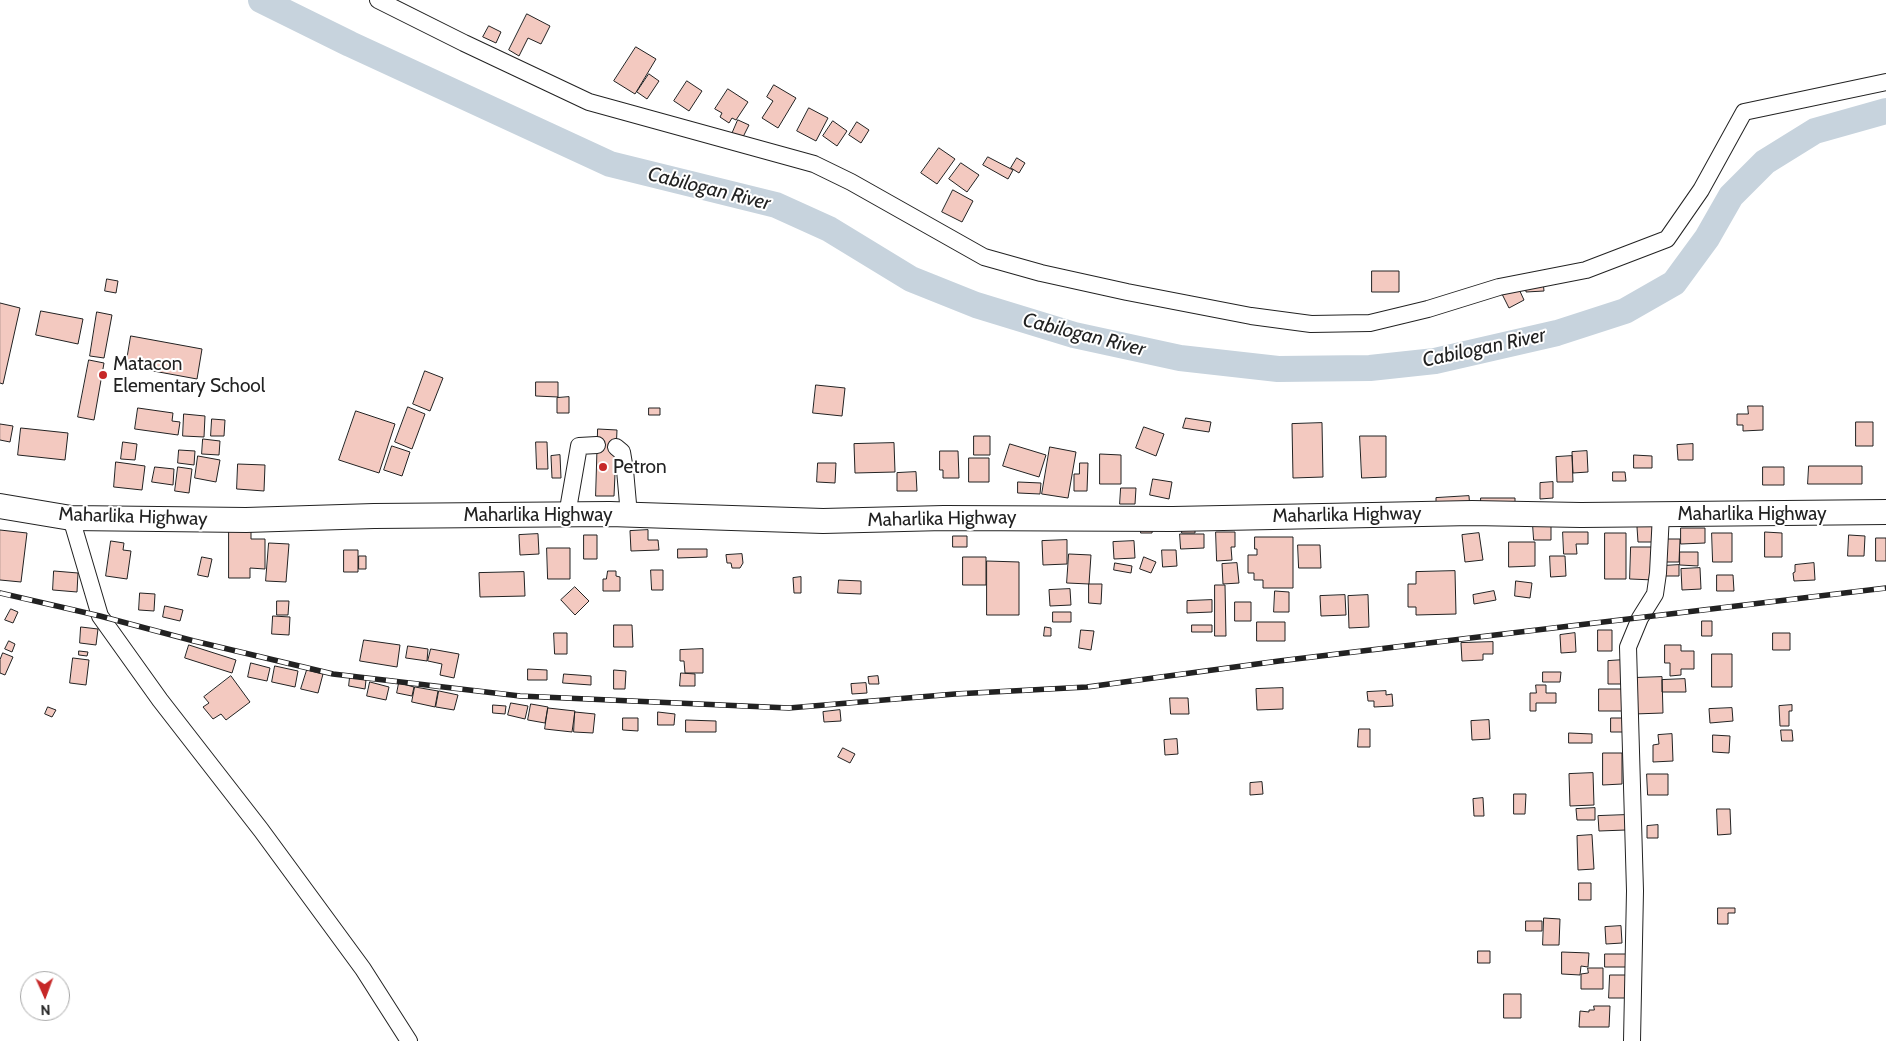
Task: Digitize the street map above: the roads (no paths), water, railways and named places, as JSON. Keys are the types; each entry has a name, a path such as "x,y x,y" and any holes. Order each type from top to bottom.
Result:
{"highway":[{"name":"Maharlika Highway","path":"0,506 71,518 246,520 374,516 629,515 823,522 944,518 1173,519 1472,513 1582,515 1886,512"}],"street":[{"path":"378,0 589,102 814,164 851,182 984,257 1041,273 1127,292 1251,316 1310,324 1370,323 1428,309 1499,287 1586,270 1667,239 1701,190 1744,112 1886,82"},
{"path":"567,515 579,446 597,445"},
{"path":"616,447 622,452 624,461 629,515"},
{"path":"1632,1041 1635,891 1628,647 1640,618 1654,594 1658,573 1661,514"},
{"path":"71,518 100,616 160,700 261,830 363,969 409,1041"}],"waterway":[{"name":"Cabilogan River","path":"261,0 350,44 610,164 776,205 829,229 911,279 976,305 1074,335 1180,358 1278,369 1370,368 1435,361 1557,333 1625,311 1674,283 1707,238 1731,196 1765,162 1815,131 1886,111"}],"railway":[{"path":"0,593 333,674 520,696 789,708 955,694 1087,687 1279,661 1886,588"}],"place":[{"name":"Matacon Elementary School","path":"103,375"},
{"name":"Petron","path":"603,467"}]}
